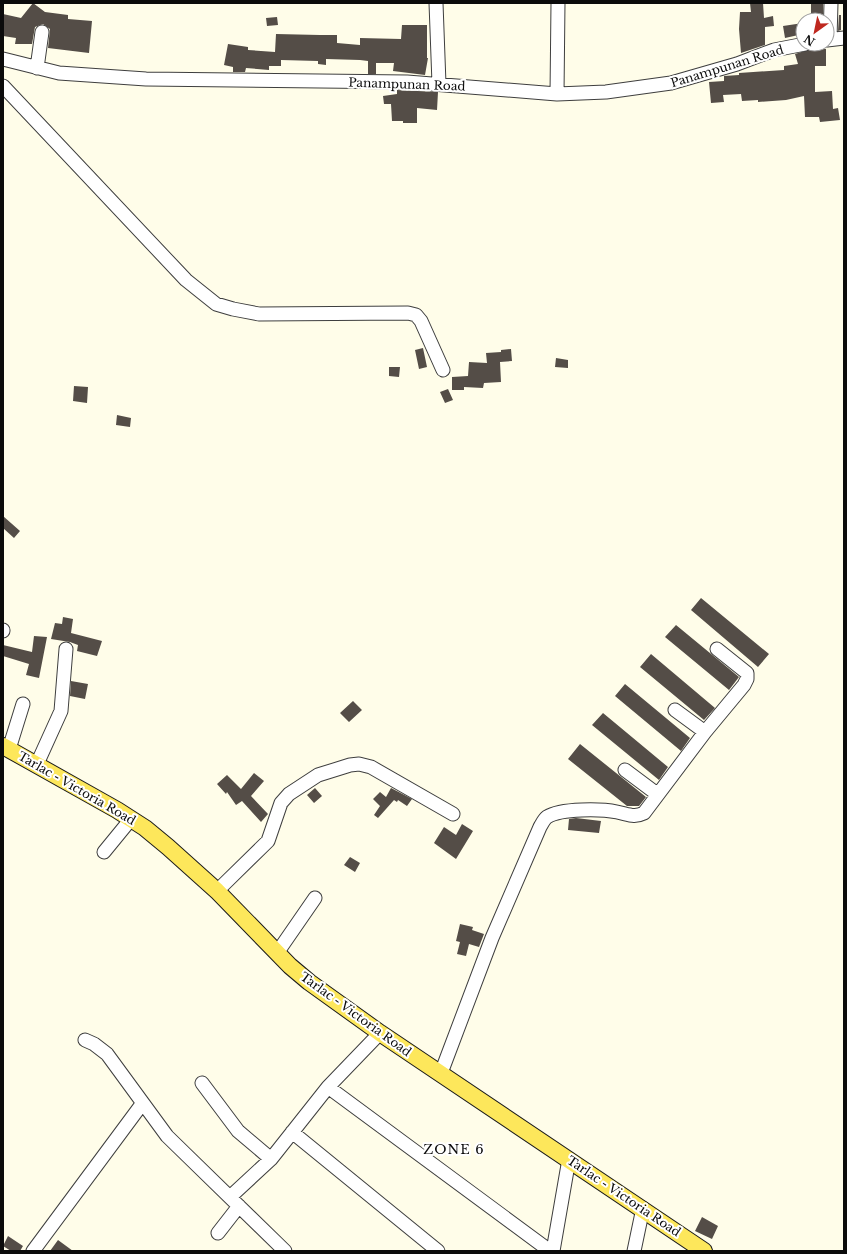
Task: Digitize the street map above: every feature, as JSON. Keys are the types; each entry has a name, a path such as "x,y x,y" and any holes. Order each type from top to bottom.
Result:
{"main road":[{"name":"Tarlac - Victoria Road","path":"6,748 37,764 131,819 168,847 217,891 309,982 380,1033 643,1208 704,1251"}],"street":[{"path":"436,3 439,84"},
{"path":"557,94 558,3"},
{"path":"37,68 42,32"},
{"name":"Panampunan Road","path":"3,59 59,73 146,79 439,84 557,94 606,92 671,84 737,64 774,50 795,46"},
{"path":"3,86 186,280 216,304 259,314 416,314 421,321 443,370"},
{"path":"441,1073 492,938 528,851 540,827 546,818 555,813 584,810 616,812 638,816 644,813 705,732 744,685 747,679 746,672 717,648"},
{"path":"37,764 61,711 66,649"},
{"path":"6,748 23,704"},
{"path":"675,710 705,732"},
{"path":"217,891 268,841 281,803 289,794 318,775 350,765 360,764 372,767 454,814"},
{"path":"625,770 657,794"},
{"path":"104,852 131,819"},
{"path":"277,952 315,898"},
{"path":"218,1233 234,1201 271,1159 328,1087 380,1033"},
{"path":"85,1040 94,1044 107,1054 142,1104 167,1136 285,1251"},
{"path":"202,1083 238,1131 271,1159"},
{"path":"328,1087 551,1251 569,1159"},
{"path":"33,1251 142,1104"},
{"path":"292,1132 438,1251"},
{"path":"634,1251 643,1208"}],"building":[{"path":"33,3 45,12 68,15 68,19 92,21 89,53 48,48 50,29 43,24 35,27 32,44 15,44 16,38 3,36 3,14 21,18"},
{"path":"750,3 763,3 764,18 773,16 774,26 765,27 765,45 741,53 739,29 740,12 751,12"},
{"path":"811,3 823,3 823,12 811,12"},
{"path":"839,15 841,15 841,30 838,31"},
{"path":"277,17 278,25 267,26 266,18"},
{"path":"795,24 795,36 785,38 783,26"},
{"path":"402,25 427,25 428,58 425,75 393,71 394,63 376,63 376,74 368,74 368,61 360,60 326,59 326,65 318,64 318,61 281,60 281,66 269,66 269,70 246,68 245,72 233,72 233,67 224,65 228,44 248,47 248,50 275,52 276,34 337,35 337,43 360,45 360,38 401,39"},
{"path":"801,52 826,52 826,66 815,66 815,92 832,91 833,109 838,108 840,120 820,122 819,117 805,117 804,96 786,100 758,102 758,100 742,101 741,94 723,95 724,102 711,103 709,82 724,81 724,76 739,75 739,73 784,70 784,66 798,64 795,54"},
{"path":"397,90 438,92 437,110 417,108 417,123 392,121 391,104 384,104 383,96 397,94"},
{"path":"423,348 427,367 419,369 415,350"},
{"path":"511,349 512,361 500,362 501,382 484,383 483,388 464,387 464,390 452,390 452,377 468,376 469,362 487,363 486,353 501,352 501,350"},
{"path":"556,358 568,360 568,368 555,367"},
{"path":"389,367 400,367 399,377 389,376"},
{"path":"74,386 88,387 87,403 73,401"},
{"path":"448,389 453,400 445,403 440,392"},
{"path":"117,415 131,418 130,427 116,425"},
{"path":"3,516 20,531 14,538 3,528"},
{"path":"701,598 769,654 758,667 691,610"},
{"path":"63,617 73,619 71,633 102,641 97,656 77,651 78,645 70,642 51,639 55,623 62,624"},
{"path":"676,625 739,677 729,690 665,637"},
{"path":"34,636 47,637 39,678 26,675 29,664 3,656 3,645 32,652"},
{"path":"651,654 715,708 704,720 640,667"},
{"path":"71,681 88,684 85,699 70,696"},
{"path":"625,684 690,738 681,751 615,696"},
{"path":"353,701 362,710 349,722 340,713"},
{"path":"603,713 668,767 659,780 592,725"},
{"path":"580,744 646,797 639,806 627,806 568,759"},
{"path":"254,773 264,781 251,796 268,814 261,822 242,801 236,805 227,792 226,794 217,784 227,775 241,789"},
{"path":"315,788 322,796 314,803 307,795"},
{"path":"391,788 412,799 407,806 398,800 397,802 394,800 378,818 374,815 380,806 373,799 380,792 386,797"},
{"path":"576,818 601,821 599,833 568,830 569,819"},
{"path":"462,824 473,831 456,859 434,843 444,827 456,835"},
{"path":"350,857 360,863 355,872 344,865"},
{"path":"460,924 473,927 472,930 484,934 479,947 469,944 466,956 457,954 460,942 456,941"},
{"path":"702,1217 718,1226 712,1239 695,1231"},
{"path":"8,1236 23,1246 20,1251 11,1251 3,1246"},
{"path":"58,1240 73,1251 50,1251"}],"district":[{"name":"ZONE 6","path":"454,1149"}]}
